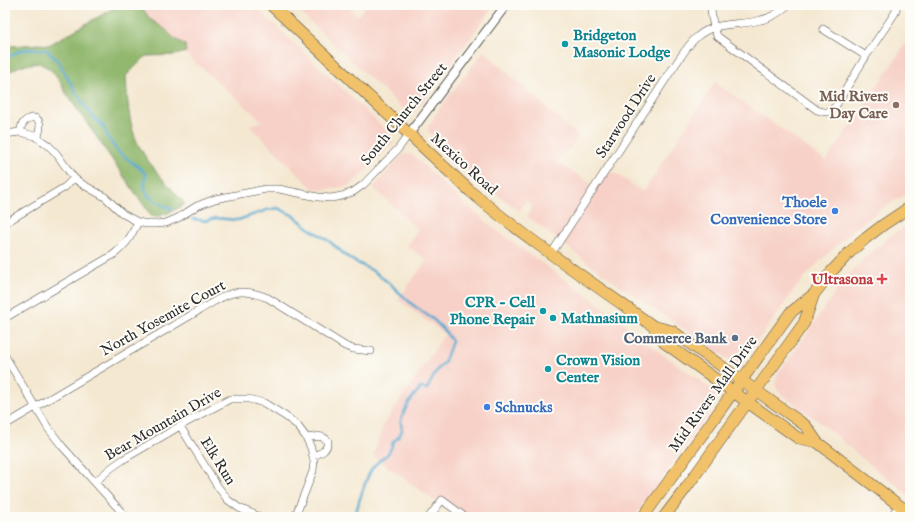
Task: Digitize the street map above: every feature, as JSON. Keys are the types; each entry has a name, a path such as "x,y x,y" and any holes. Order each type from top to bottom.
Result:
{"main road":[{"name":"Mexico Road","path":"271,5 494,212 653,326 672,331 806,426 817,442 910,513"},
{"name":"Mid Rivers Mall Drive","path":"643,517 790,313 814,294 832,270 850,252 883,225 910,207"},
{"name":"Mid Rivers Mall Drive","path":"664,517 748,403 804,323 814,294"},
{"name":"Mexico Road","path":"653,326 664,343 748,403 798,438 817,442"}],"street":[{"name":"South Church Street","path":"138,222 152,224 166,223 211,200 266,189 279,189 318,197 331,198 353,192 364,185 398,149 506,5"},
{"path":"712,5 711,12 713,27 717,36 818,110 824,112 830,112 835,107 894,14 897,5"},
{"name":"Starwood Drive","path":"551,254 688,46 697,36 713,27 760,21 771,17 788,5"},
{"path":"823,29 866,56"},
{"path":"20,132 22,125 30,117 34,117 40,124 37,138"},
{"path":"5,134 20,132 37,138 48,145 56,153 74,178 105,198 123,214 138,222 129,240 113,255 5,318"},
{"path":"5,223 65,187 74,178"},
{"name":"North Yosemite Court","path":"5,425 232,292 257,293 268,298 345,346 353,349 371,351"},
{"path":"5,356 48,428 62,446 126,517"},
{"name":"Bear Mountain Drive","path":"95,482 124,459 230,399 249,399 264,403 297,425 311,448 314,461 313,471 294,517"},
{"name":"Elk Run","path":"180,426 218,487 228,500 239,508 260,517"},
{"path":"306,438 322,436 328,441 323,452 313,456"},
{"path":"429,517 442,500 465,517"},
{"path":"891,517 899,505"}],"shaded area":[{"path":"130,5 253,5 382,126 392,138 393,143 349,186 323,190 312,188 249,125 262,121"},
{"path":"310,5 345,5 358,16 366,5 495,5 412,114 404,110 302,14"},
{"path":"910,36 910,192 887,205 867,219 818,263 794,290 745,358 739,362 728,359 588,263 527,216 532,206 526,201 519,211 487,187 428,131 428,128 439,109 484,51 579,137 557,162 592,184 612,171 643,192 715,82 826,161"},
{"path":"406,154 414,156 466,206 496,230 600,305 651,346 713,390 715,393 716,402 714,406 634,517 457,517 373,456 384,424 445,334 398,300 427,260 407,246 418,230 373,187 402,155"},
{"path":"910,223 910,299 906,302 910,307 910,496 857,454 834,433 781,394 775,384 778,373 807,334 838,288 865,258 884,241"}],"green space":[{"path":"119,5 140,5 150,19 185,45 186,52 175,55 146,56 126,76 130,117 137,141 148,161 185,204 169,212 152,217 66,93 58,78 50,69 39,63 20,66 5,74 5,49 10,46 40,44 49,45"}],"waterway":[{"path":"5,59 21,50 47,50 58,61 81,101 93,117 103,126 117,151 141,169 146,175 144,182 145,188 150,197 154,201 172,209"},
{"path":"193,219 206,221 215,218 238,220 267,210 278,208 294,216 310,229 329,241 350,259 375,272 413,305 434,320 452,341 444,363 437,370 427,389 421,388 406,407 401,420 402,430 400,435 393,442 388,454 374,466 368,476 355,517"}],"place":[{"name":"Bridgeton Masonic Lodge","path":"565,44"},
{"name":"Mid Rivers Day Care","path":"896,105"},
{"name":"Thoele Convenience Store","path":"835,211"},
{"name":"Ultrasona","path":"882,279"},
{"name":"CPR - Cell Phone Repair","path":"543,311"},
{"name":"Mathnasium","path":"553,318"},
{"name":"Commerce Bank","path":"735,338"},
{"name":"Crown Vision Center","path":"548,369"},
{"name":"Schnucks","path":"487,407"}]}
